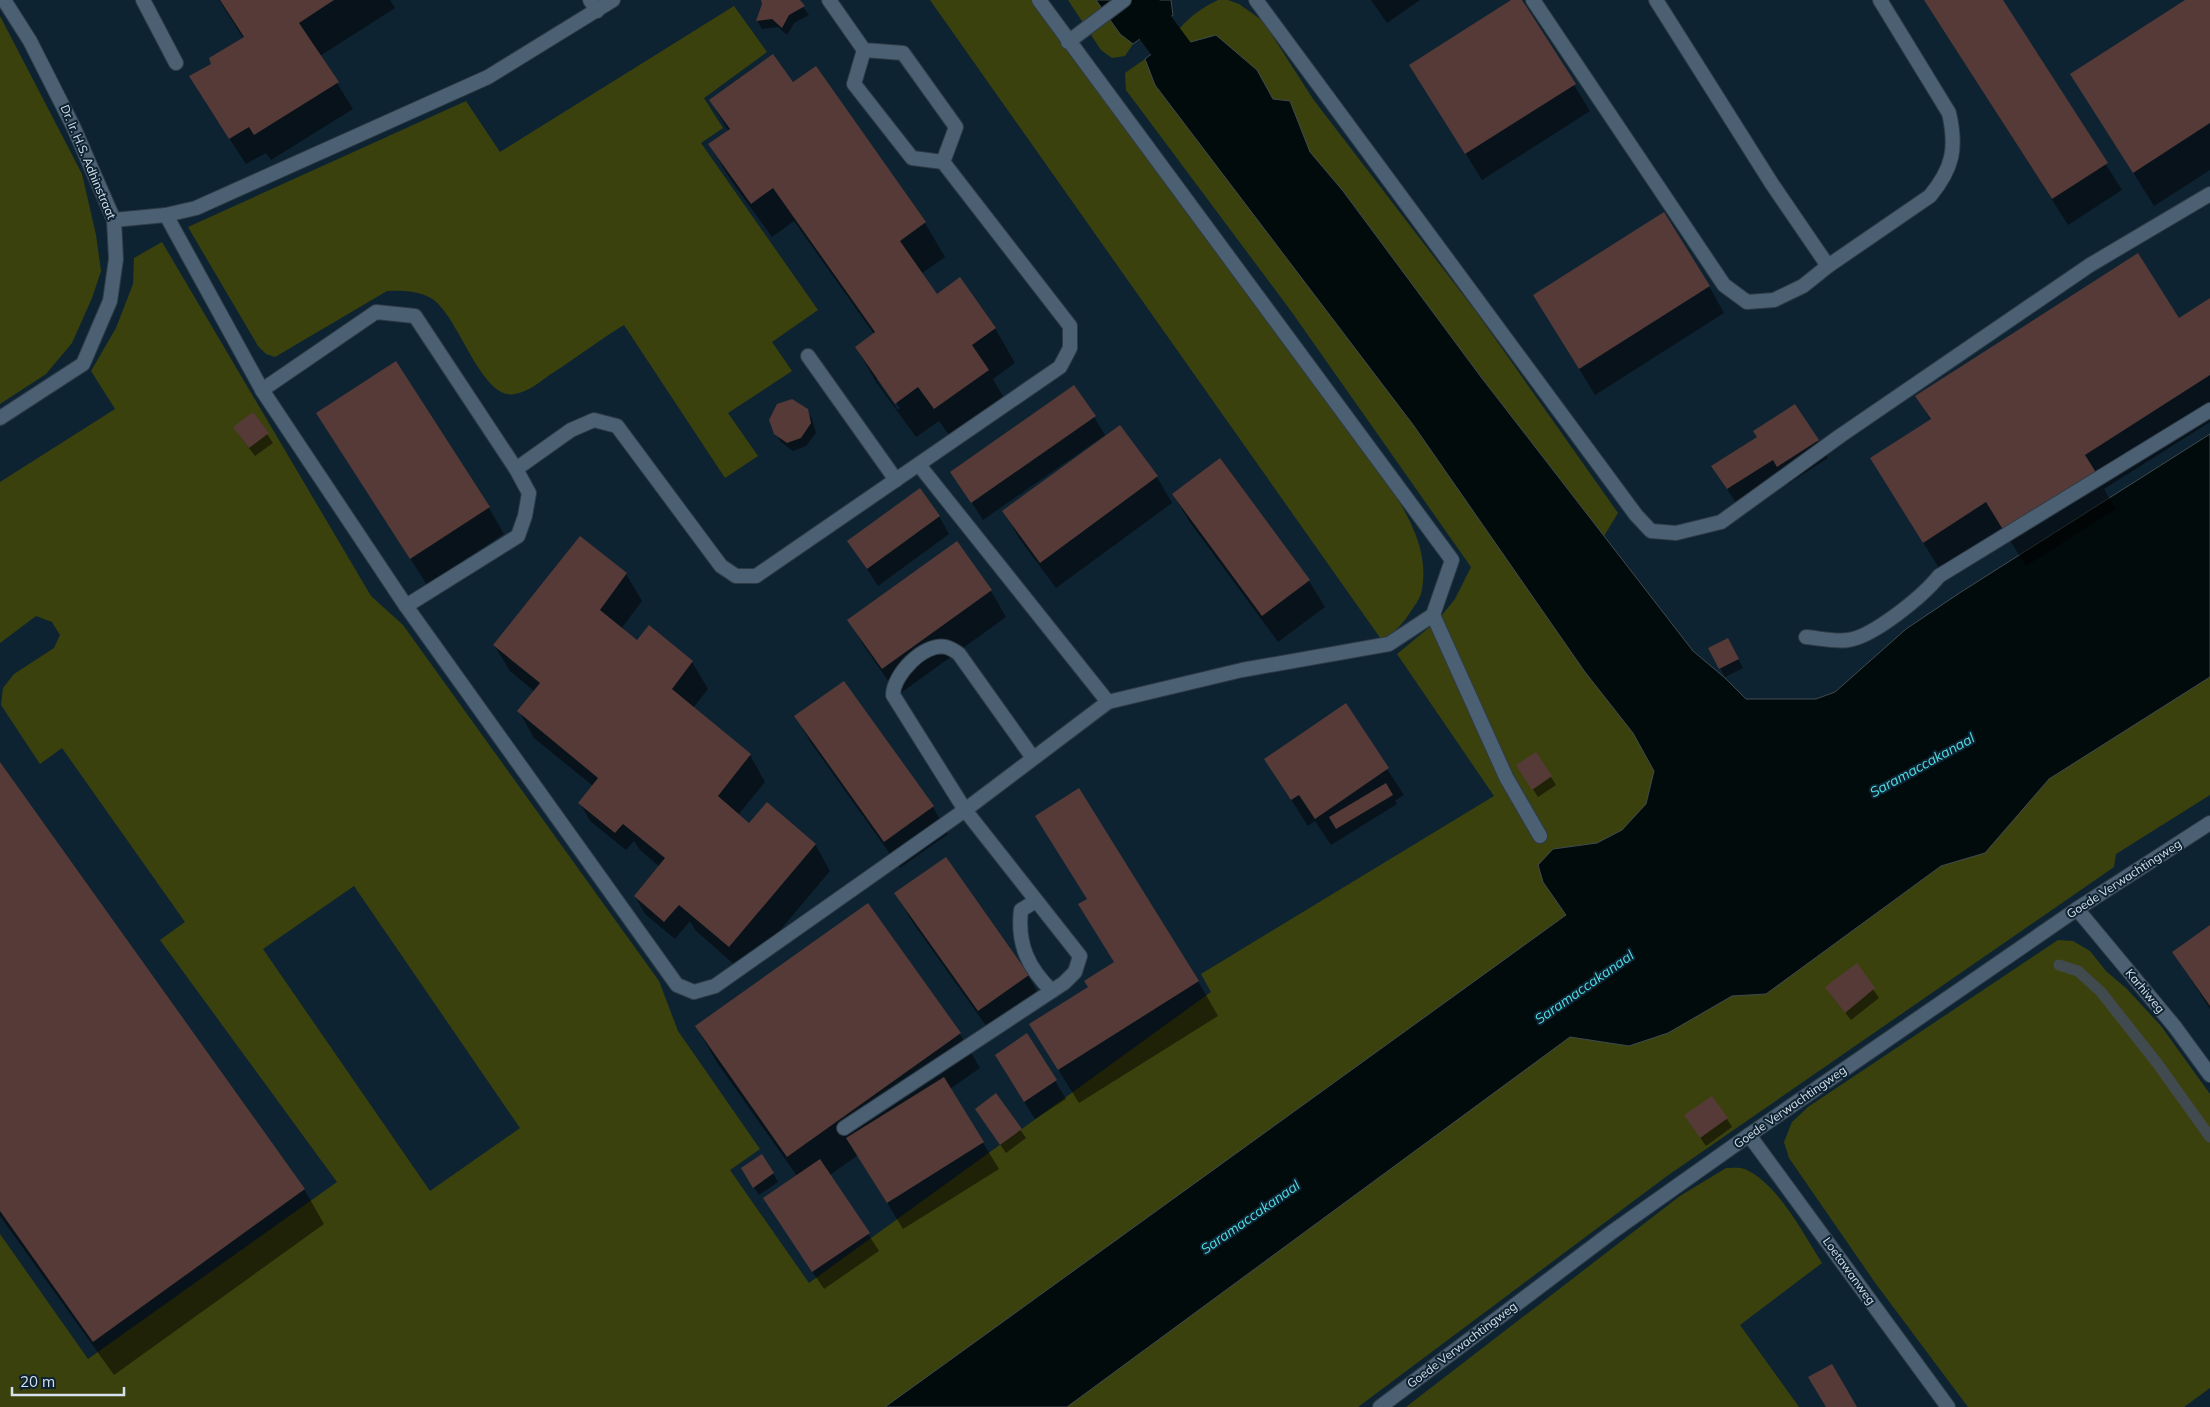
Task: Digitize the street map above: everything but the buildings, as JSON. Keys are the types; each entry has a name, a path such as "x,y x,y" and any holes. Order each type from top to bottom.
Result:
{"street":[{"name":"Dr. Ir. H.S. Adhinstraat","path":"0,418 83,364 110,302 116,259 114,220 73,126 30,41 4,0"},
{"path":"143,0 176,62"},
{"path":"114,220 166,215 196,208 488,77 594,6 613,0"},
{"path":"829,0 864,50"},
{"path":"166,215 262,390 406,606 677,985 694,992 715,986 965,810 1108,702 1242,670 1389,644 1433,615 1452,560 1112,98 1068,42 1039,0"},
{"path":"1068,42 1124,0"},
{"path":"1256,0 1630,507 1651,531 1676,533 1721,522 1840,436 2090,266 2210,194"},
{"path":"1533,0 1724,286 1748,302 1774,300 1803,286 1828,266 1930,196 1941,183 1949,168 1953,151 1954,132 1949,113 1880,0"},
{"path":"1656,0 1772,184 1828,266"},
{"path":"864,50 903,53 956,127 943,162"},
{"path":"516,469 571,430 594,420 617,426 721,566 736,576 756,576 1060,367 1070,348 1070,326 943,162 912,158 854,84 864,50"},
{"path":"262,390 376,312 415,316 516,469 529,493 525,516 518,536 406,606"},
{"path":"808,356 896,480"},
{"path":"1806,637 1848,640 1867,634 1913,603 1928,590 1939,576 2210,410"},
{"path":"918,464 1108,702"},
{"path":"1433,615 1506,777 1540,836"},
{"path":"844,1128 1064,984 1075,972 1080,956 965,810 893,695 893,686 899,674 927,650 947,647 959,654 1033,758"},
{"name":"Goede Verwachtingweg","path":"1380,1407 1612,1232 1749,1135 2078,909 2210,823"},
{"path":"1036,901 1022,910 1019,928 1028,961 1037,976 1052,991"},
{"name":"Karhiweg","path":"2078,909 2175,1027 2210,1075"},
{"name":"Loetawanweg","path":"1749,1135 1948,1407"}],"green space":[{"path":"930,0 1033,0 1393,491 1407,515 1418,540 1423,566 1423,580 1421,594 1417,601 1404,622 1393,632 1381,639"},
{"path":"1068,0 1096,0 1120,34 1133,44 1125,56 1112,58 1101,50"},
{"path":"1218,0 1228,0 1239,4 1263,21 1313,99 1477,313 1618,513 1604,536 1481,377 1343,191 1310,152 1290,101 1273,99 1257,70 1187,43 1175,35 1194,14"},
{"path":"734,6 767,52 704,98 723,128 701,143 818,310 772,342 792,371 728,413 758,456 725,478 624,325 534,386 515,394 503,393 491,384 441,307 431,298 410,292 387,291 275,357 266,354 258,346 188,227 466,101 500,152"},
{"path":"0,16 82,174 96,235 101,271 92,298 72,343 46,374 0,404"},
{"path":"1145,59 1155,85 1414,426 1585,672 1633,733 1654,771 1646,804 1622,830 1597,843 1553,849 1543,882 1566,915 885,1407 0,1407 0,1234 88,1359 337,1182 160,940 185,922 62,748 40,764 1,705 3,688 14,674 54,648 60,635 52,622 36,616 0,643 0,482 115,409 91,371 116,328 133,284 134,258 162,242 371,596 403,625 659,981 678,1031 760,1149 730,1170 809,1283 1211,992 1201,974 1494,796 1397,654 1437,621 1455,599 1471,567 1291,311 1126,90 1125,73","holes":["354,886 520,1128 430,1191 263,949"]},
{"path":"2210,677 2210,795 2116,854 2114,867 1667,1176 1358,1407 1067,1407 1570,1037 1629,1046 1668,1033 1732,996 1766,994 1941,866 1985,852 2049,779"},
{"path":"2058,940 2073,941 2090,951 2106,971 2127,989 2161,1026 2210,1094 2210,1388 2184,1407 1968,1407 1876,1284 1789,1158 1784,1142 1792,1122 1808,1107"},
{"path":"1726,1168 1745,1169 1757,1176 1768,1186 1789,1210 1822,1263 1740,1325 1799,1407 1406,1407 1680,1196"}],"water":[{"path":"1096,0 1171,0 1173,15 1133,44 1120,34"},
{"name":"Saramaccakanaal","path":"1175,35 1187,43 1216,35 1257,70 1273,99 1290,101 1310,152 1343,191 1481,377 1693,651 1746,699 1816,699 1835,692 1906,629 2210,434 2210,677 2049,779 1985,853 1941,866 1766,994 1732,996 1668,1033 1629,1046 1570,1037 1067,1407 885,1407 1566,915 1543,882 1538,865 1553,849 1597,843 1622,830 1646,804 1654,771 1633,733 1585,672 1414,426 1155,85 1145,59"}],"waterway":[{"path":"1135,0 1197,84"},
{"path":"2059,965 2078,971 2101,992 2157,1063 2210,1137"}]}
